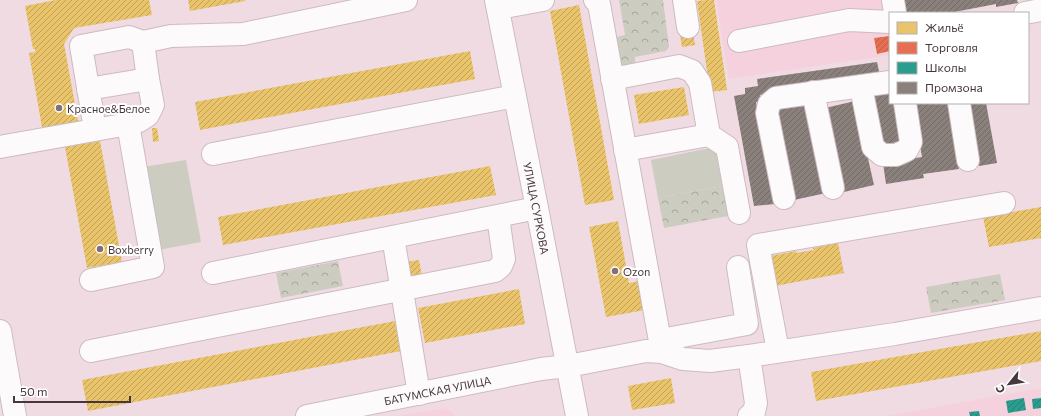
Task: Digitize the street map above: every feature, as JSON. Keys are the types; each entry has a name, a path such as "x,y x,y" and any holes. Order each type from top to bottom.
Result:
{"street":[{"path":"95,129 81,46 130,37 143,42 171,36 243,34 406,0"},
{"path":"497,4 542,0"},
{"path":"595,0 599,4 661,346 683,359 710,361 895,334 1041,308"},
{"path":"684,0 688,27"},
{"path":"892,0 895,12"},
{"path":"1029,12 1041,10 1039,0"},
{"name":"УЛИЦА СУРКОВА","path":"497,4 538,208 577,416"},
{"path":"739,40 849,20 889,22"},
{"path":"0,147 128,124 139,121 148,116 153,105 143,42"},
{"path":"612,79 679,66 692,71 700,83 709,135"},
{"path":"88,89 148,79"},
{"path":"784,198 767,113 769,104 776,98 889,82"},
{"path":"861,87 873,147 882,155 896,155 907,150 911,142 905,104"},
{"path":"813,92 833,188"},
{"path":"213,154 515,96"},
{"path":"959,104 968,160"},
{"path":"91,280 153,267 128,124"},
{"path":"625,150 709,135 727,147 739,213"},
{"path":"778,351 758,245 1004,202"},
{"path":"213,273 538,208"},
{"path":"91,351 401,291 495,271 504,259 498,217"},
{"path":"393,237 419,394"},
{"path":"661,346 747,324 738,267"},
{"path":"0,331 5,384 15,416"},
{"name":"БАТУМСКАЯ УЛИЦА","path":"307,416 541,369 568,366 646,351 661,346"},
{"path":"749,356 756,403 754,412 749,416"}],"shaded area":[{"path":"716,0 884,0 889,30 889,55 729,79"},
{"path":"1041,388 1041,416 886,416"},
{"path":"447,408 455,416 398,416"}],"green space":[{"path":"619,0 663,0 669,47 666,51 635,57 635,65 621,67 615,41 617,37 625,35"},
{"path":"715,147 722,186 658,198 651,160"},
{"path":"186,160 201,242 158,250 143,167"},
{"path":"722,186 728,216 664,228 658,198"},
{"path":"338,261 343,286 281,298 276,273"},
{"path":"1000,274 1005,300 931,313 926,287"}],"building: Жильё":[{"path":"56,0 149,0 152,15 74,28 64,44 79,126 43,133 29,53 35,52 35,49 33,49 25,6"},
{"path":"188,0 245,0 245,1 190,11"},
{"path":"714,0 727,90 710,92 697,1"},
{"path":"579,5 614,200 585,205 550,11"},
{"path":"693,33 695,45 682,47 680,35"},
{"path":"470,51 475,79 200,130 195,102"},
{"path":"684,87 689,115 639,124 634,95"},
{"path":"152,128 157,128 159,141 153,142"},
{"path":"100,141 122,262 87,268 65,147"},
{"path":"490,166 496,195 223,245 218,217"},
{"path":"1041,207 1041,238 989,247 983,217"},
{"path":"618,221 629,283 640,281 645,310 606,317 589,227"},
{"path":"838,243 844,273 775,286 770,256 796,251 796,253 814,250 813,248"},
{"path":"419,260 423,282 409,284 405,262"},
{"path":"519,289 525,324 425,343 418,308"},
{"path":"395,321 401,351 88,411 82,380"},
{"path":"1041,331 1041,361 816,401 811,372"},
{"path":"671,378 675,403 632,410 628,386"}],"building: Торговля":[{"path":"889,36 889,51 877,54 874,38"}],"building: Школы":[{"path":"1024,398 1026,410 1008,413 1006,401"},
{"path":"1041,398 1041,408 1033,409 1032,399"},
{"path":"979,411 980,416 970,416 969,412"}],"building: Промзона":[{"path":"900,0 1017,0 1018,3 996,7 996,4 954,12 902,12"},
{"path":"877,62 880,76 760,95 761,101 756,102 775,204 754,206 734,96 745,94 745,88 758,86 757,79"},
{"path":"889,93 889,104 897,104 904,141 881,145 872,96"},
{"path":"806,101 826,193 794,200 776,108"},
{"path":"855,101 874,185 844,192 825,108"},
{"path":"913,104 948,104 959,169 923,174 924,178 886,184 883,163 922,157"},
{"path":"968,104 986,104 997,163 979,166"}],"place":[{"name":"Красное&Белое","path":"59,108"},
{"name":"Boxberry","path":"100,249"},
{"name":"Ozon","path":"615,271"}]}
